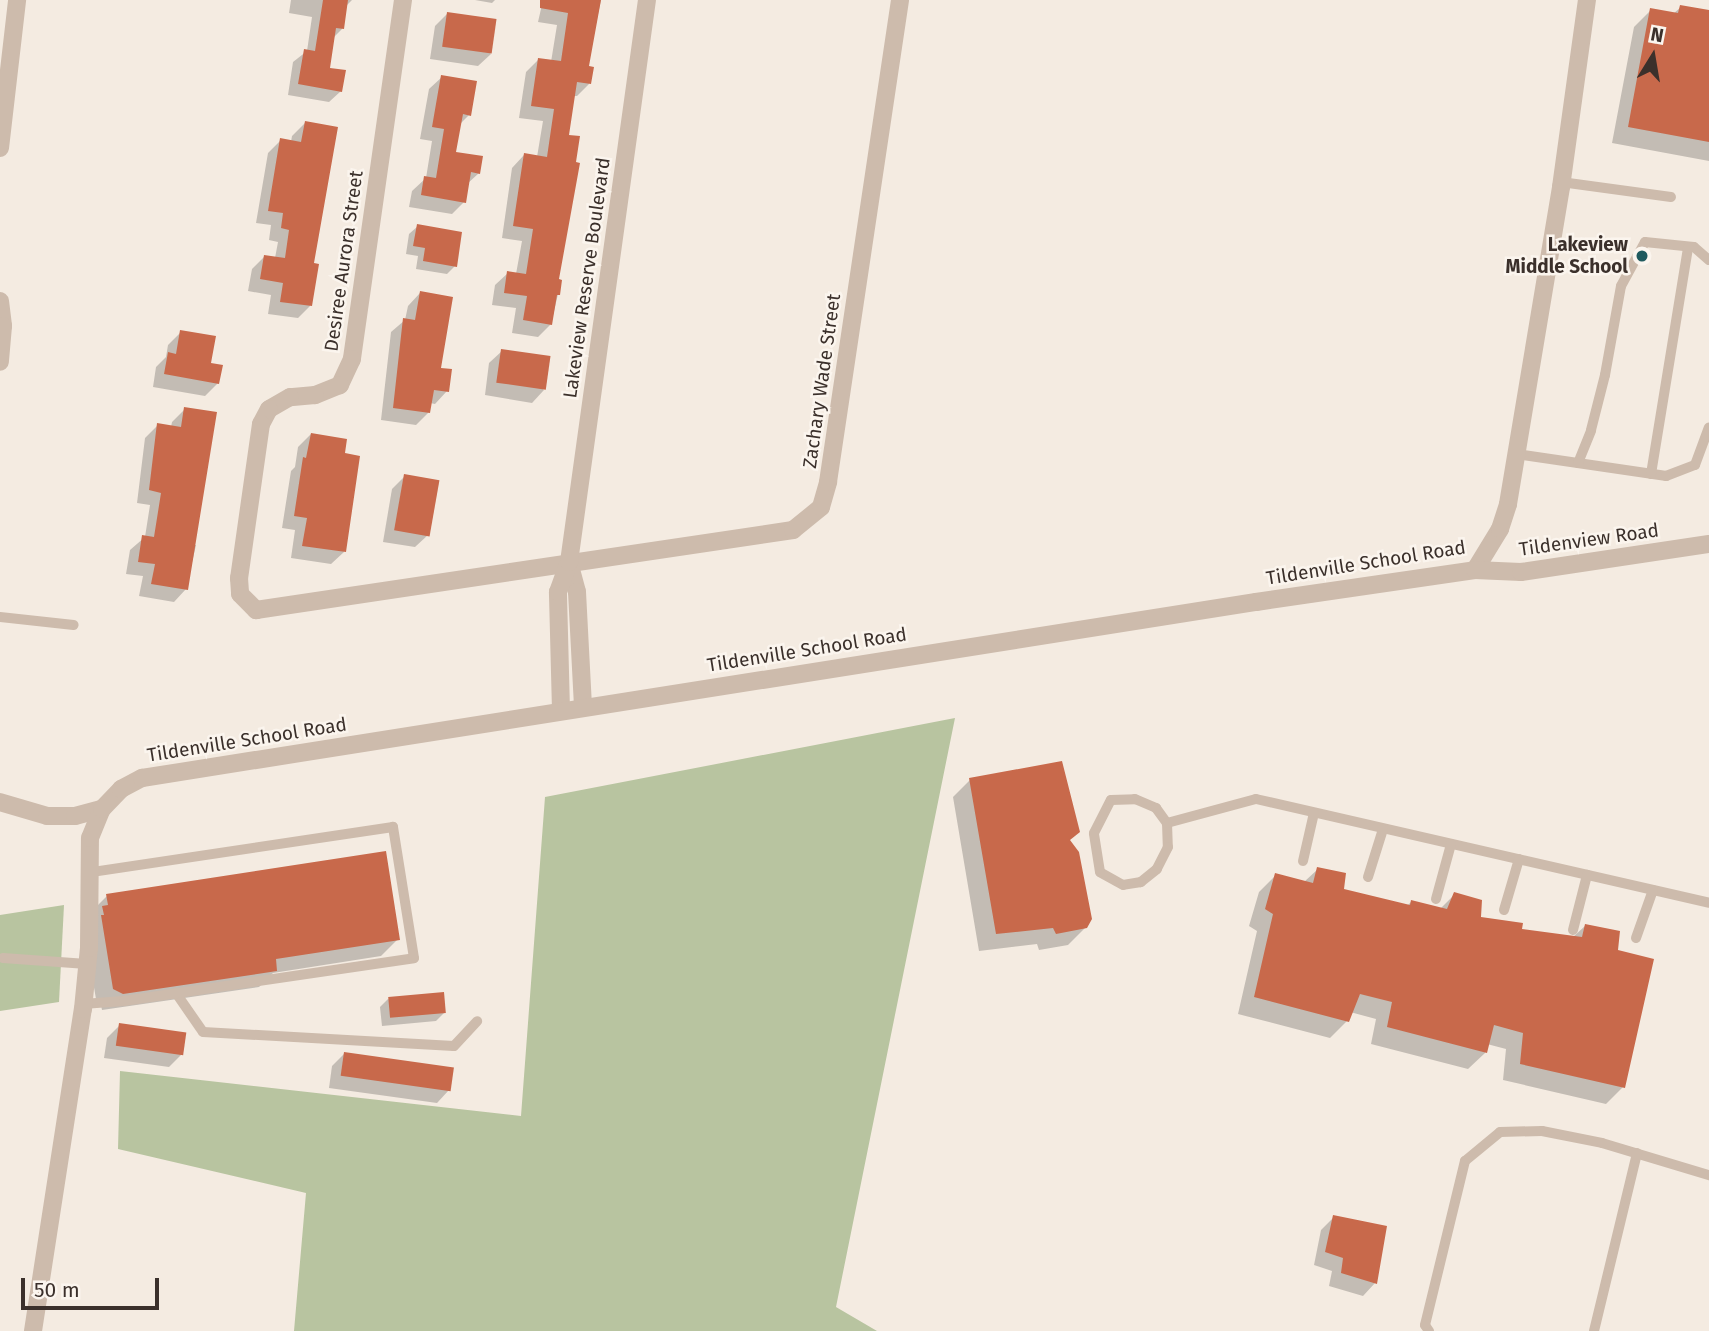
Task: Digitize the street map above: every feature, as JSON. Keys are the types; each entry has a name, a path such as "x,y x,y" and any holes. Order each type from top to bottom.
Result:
{"street":[{"path":"0,148 17,0"},
{"name":"Desiree Aurora Street","path":"403,0 352,359 340,386 315,395 290,397 269,409 261,424 239,578 240,594 256,610 278,609 569,562"},
{"name":"Lakeview Reserve Boulevard","path":"561,710 558,593 569,562 648,0"},
{"name":"Zachary Wade Street","path":"569,562 793,530 821,507 828,482 900,0"},
{"name":"Tildenville School Road","path":"33,1331 83,1007 91,872 90,838 102,809 121,789 142,778 583,706 1475,570 1500,529 1508,504 1561,182 1587,0"},
{"path":"0,301 4,326 0,362"},
{"name":"Tildenview Road","path":"1475,570 1521,572 1709,544"},
{"name":"Lakeview Reserve Boulevard","path":"569,562 577,592 583,706"},
{"path":"0,802 47,816 75,816 102,809"}],"lane":[{"path":"1561,182 1671,197"},
{"path":"1578,463 1591,430 1605,375 1621,286 1645,242 1693,247 1709,260"},
{"path":"1651,474 1688,247"},
{"path":"1516,454 1666,476 1695,465 1709,427"},
{"path":"0,617 74,625"},
{"path":"1135,799 1156,808 1167,822 1168,847 1157,869 1141,882 1124,885 1100,872 1094,833 1111,800 1135,799"},
{"path":"1167,822 1256,799 1709,902"},
{"path":"1303,861 1314,813"},
{"path":"83,1007 414,958 393,827 91,872"},
{"path":"1368,877 1383,829"},
{"path":"1436,898 1451,844"},
{"path":"1504,910 1519,859"},
{"path":"1573,930 1587,875"},
{"path":"1636,938 1653,890"},
{"path":"3,958 87,964"},
{"path":"176,993 203,1032 454,1046 477,1021"},
{"path":"1429,1331 1425,1325 1465,1161 1500,1132 1542,1131 1637,1153 1709,1175"},
{"path":"1594,1331 1637,1153"}],"green space":[{"path":"955,718 836,1307 877,1331 294,1331 306,1193 118,1149 120,1071 521,1116 545,797"},
{"path":"64,905 59,1002 0,1011 0,915"}],"building":[{"path":"323,0 348,0 344,29 336,28 330,68 346,70 342,92 298,84 304,49 315,51"},
{"path":"540,0 601,0 589,66 594,67 591,84 577,82 569,135 580,136 576,162 580,163 559,279 562,280 560,295 557,295 552,325 523,320 527,296 504,293 507,271 526,274 533,229 513,226 524,153 547,157 554,109 531,106 538,58 561,61 568,13 540,8"},
{"path":"1680,5 1709,10 1709,142 1628,127 1650,8 1678,13"},
{"path":"447,12 497,19 492,54 442,47"},
{"path":"441,75 477,81 471,116 463,114 456,152 483,156 480,174 471,172 466,203 421,195 424,176 436,178 444,129 432,127"},
{"path":"305,121 338,127 314,263 319,264 312,306 280,302 283,283 260,279 264,255 285,258 289,230 281,228 283,213 268,211 280,138 301,142"},
{"path":"417,224 462,232 457,267 423,261 425,248 413,246"},
{"path":"420,291 453,297 441,368 452,369 449,392 434,390 430,413 393,408 403,318 415,320"},
{"path":"180,330 216,336 211,363 223,365 219,384 164,374 168,352 176,354"},
{"path":"501,349 551,356 546,390 496,383"},
{"path":"184,407 217,412 188,590 151,584 155,564 138,562 142,535 154,537 161,493 149,490 157,423 181,427"},
{"path":"311,433 347,439 345,453 360,456 346,552 302,546 307,518 294,516 303,457 306,458"},
{"path":"404,474 439,480 430,536 394,530"},
{"path":"1062,761 1080,832 1070,840 1079,852 1092,919 1087,928 1056,934 1053,928 996,934 969,778"},
{"path":"386,851 400,940 276,959 277,971 123,994 113,989 101,915 104,915 102,906 108,905 106,894"},
{"path":"1317,867 1346,873 1344,889 1410,905 1411,900 1447,909 1454,892 1482,900 1481,917 1523,923 1522,929 1582,937 1585,924 1620,931 1618,950 1654,959 1625,1088 1520,1064 1523,1033 1494,1025 1487,1053 1387,1027 1392,1002 1360,994 1349,1022 1254,997 1273,914 1265,909 1275,873 1313,883"},
{"path":"444,992 446,1013 390,1018 388,997"},
{"path":"119,1023 186,1032 183,1055 116,1046"},
{"path":"344,1052 454,1067 451,1091 341,1076"},
{"path":"1333,1215 1387,1226 1377,1284 1341,1273 1343,1258 1325,1252"}],"place":[{"name":"Lakeview Middle School","path":"1642,256"}]}
